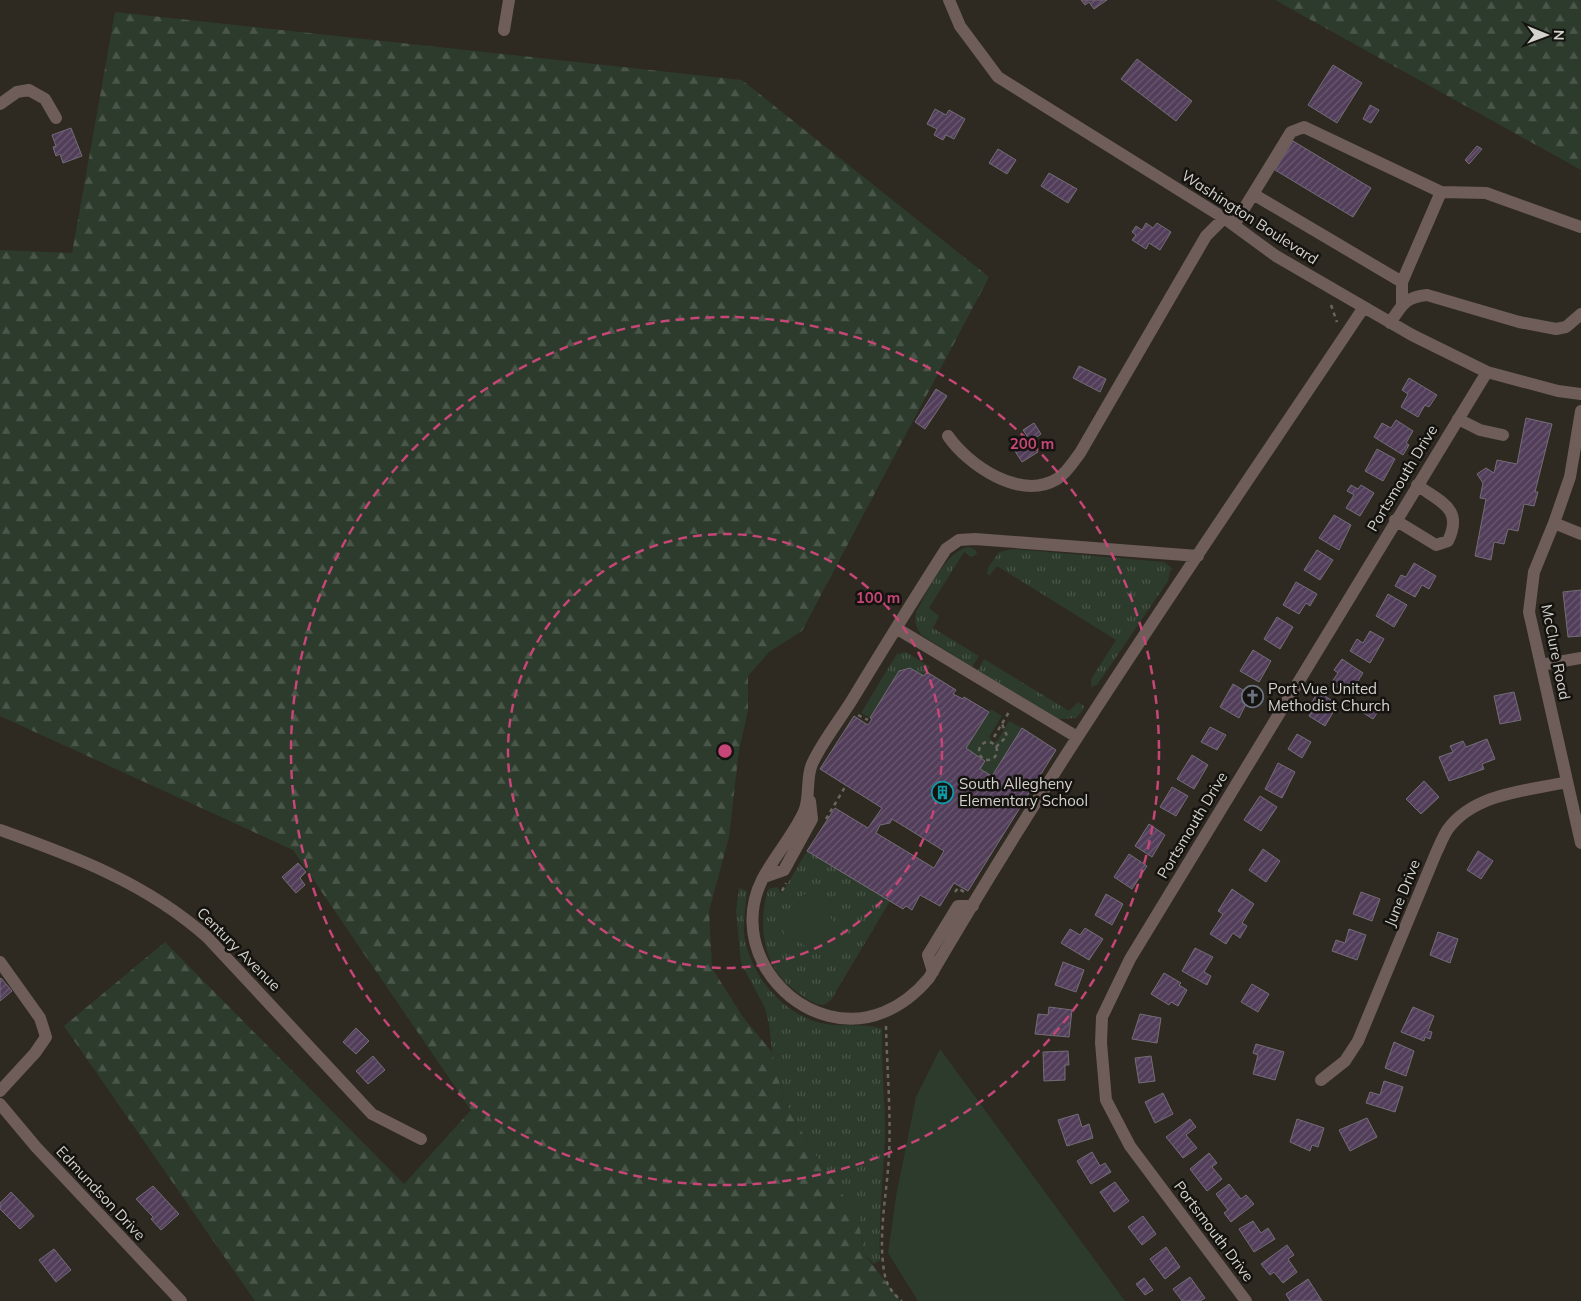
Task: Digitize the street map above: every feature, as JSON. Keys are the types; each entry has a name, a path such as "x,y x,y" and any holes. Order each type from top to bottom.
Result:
{"street":[{"path":"504,30 509,0"},
{"name":"Washington Boulevard","path":"949,0 960,26 998,77 1229,221 1276,256 1390,323 1487,372 1558,391 1581,394"},
{"path":"0,104 17,92 28,90 45,99 56,118"},
{"path":"948,436 957,450 990,473 1021,485 1042,484 1052,481 1065,472 1080,453 1206,236 1229,221 1253,194 1291,132 1304,127 1441,192 1486,193 1581,227"},
{"path":"1402,305 1402,282 1441,192"},
{"path":"1253,194 1402,282"},
{"path":"1390,323 1402,305 1412,296 1427,295 1518,322 1556,329 1566,327 1581,314"},
{"path":"1198,556 1002,540 959,540 946,549 812,765 805,810 764,877 755,905 754,935 762,962 769,976 778,986 801,1004 839,1018 867,1017 886,1012 919,990 933,972 971,900 1077,737 1198,556 1364,307"},
{"name":"Portsmouth Drive","path":"1246,1301 1130,1146 1117,1123 1106,1100 1102,1073 1102,1017 1130,960 1487,372"},
{"name":"McClure Road","path":"1581,411 1570,477 1534,572 1530,591 1529,612 1581,844"},
{"path":"1458,419 1480,430 1503,435"},
{"path":"1396,520 1436,544 1448,541 1452,532 1454,518 1451,510 1417,485"},
{"path":"1554,523 1581,534"},
{"path":"896,628 1077,737"},
{"path":"1541,665 1581,658"},
{"name":"June Drive","path":"1321,1080 1345,1061 1358,1041 1436,853 1448,830 1473,807 1492,798 1567,782"},
{"name":"Century Avenue","path":"0,830 56,850 108,873 154,896 180,913 207,937 372,1114 421,1139"},
{"path":"0,962 40,1018 46,1037 35,1053 0,1090"},
{"name":"Edmundson Drive","path":"0,1104 36,1147 181,1301"}],"path":[{"path":"1002,708 1017,717"},
{"path":"994,737 1009,712"},
{"path":"857,714 868,720"},
{"path":"996,748 1006,736 1002,724"},
{"path":"984,742 990,742 996,748 998,752 994,760 985,760 979,752 984,742"},
{"path":"952,896 958,888 971,900"},
{"path":"886,1012 889,1153 882,1246 886,1279 894,1295 902,1301"}],"green space":[{"path":"1275,0 1581,0 1581,170"},
{"path":"115,12 742,80 989,277 802,631 769,652 748,676 748,711 739,750 729,837 709,911 712,968 743,1017 772,1052 783,1097 810,1147 859,1218 863,1253 901,1301 255,1301 64,1026 165,942 404,1184 471,1110 293,850 0,716 0,250 72,253"},
{"path":"969,547 976,550 977,554 972,557 964,552 929,608 939,616 933,628 979,656 972,667 923,636 917,628 915,619 916,612 945,564 961,550"},
{"path":"1013,549 1164,562 1173,569 1170,571 1168,581 1097,685 1091,687 1091,679 1116,640 997,566 990,575 987,574 988,568 999,552"},
{"path":"906,652 930,667 924,676 910,668 902,669 896,676 887,670 897,654"},
{"path":"984,659 1069,711 1078,702 1084,706 1083,710 1076,718 1058,719 978,670"},
{"path":"887,670 896,676 870,718 861,713"},
{"path":"991,709 1002,716 989,737 993,742 997,741 1009,721 1022,728 992,776 980,769 985,760 966,748"},
{"path":"807,851 890,901 831,1000 824,1005 814,1003 805,998 778,973 766,947 764,933 763,918 768,889 777,887 782,893"},
{"path":"739,888 747,891 744,933 747,949 753,964 771,992 796,1013 811,1020 826,1024 870,1026 882,1029 885,1133 880,1260 874,1264 863,1253 859,1218 810,1147 783,1097 772,1052 769,1023 764,1006 741,963 736,911"},
{"path":"804,894 822,904 837,928 849,938 833,963 783,932 792,912"},
{"path":"940,1049 1125,1301 918,1301 888,1253 896,1196 916,1097"}],"building":[{"path":"1081,0 1107,0 1094,9 1089,2 1085,5"},
{"path":"1137,59 1192,101 1176,121 1121,79"},
{"path":"1333,65 1362,83 1337,123 1308,105"},
{"path":"1370,105 1379,110 1371,123 1363,119"},
{"path":"935,109 946,115 949,110 965,119 954,139 946,135 943,140 934,135 937,129 927,124"},
{"path":"71,128 82,156 63,163 60,154 56,156 53,147 56,146 52,135"},
{"path":"1293,141 1371,188 1353,217 1275,170"},
{"path":"1477,146 1482,149 1469,164 1465,160"},
{"path":"998,149 1016,160 1007,174 989,163"},
{"path":"1049,173 1077,189 1068,203 1041,186"},
{"path":"1146,223 1153,228 1157,223 1171,232 1160,250 1149,243 1146,249 1132,240 1136,235 1132,232 1136,226 1142,230"},
{"path":"1079,366 1106,379 1100,392 1073,378"},
{"path":"1409,378 1437,395 1429,407 1425,405 1418,417 1401,407 1408,394 1402,390"},
{"path":"936,389 947,396 925,429 915,422"},
{"path":"1526,418 1552,424 1535,492 1538,492 1534,506 1524,504 1518,531 1508,529 1504,544 1494,542 1491,560 1475,556 1486,499 1480,498 1483,483 1477,474 1486,468 1494,473 1497,460 1517,464"},
{"path":"1396,420 1413,431 1406,443 1409,445 1403,455 1374,437 1382,423 1391,428"},
{"path":"1034,423 1041,434 1031,441 1038,452 1022,462 1011,445 1027,436 1023,430"},
{"path":"1377,449 1395,459 1383,481 1365,471"},
{"path":"1351,485 1358,489 1361,485 1374,493 1360,516 1346,508 1354,495 1347,491"},
{"path":"1334,515 1351,525 1339,550 1319,538"},
{"path":"1317,550 1333,560 1320,580 1304,570"},
{"path":"1414,563 1436,576 1429,589 1422,585 1415,597 1395,586 1401,575 1406,577"},
{"path":"1296,582 1317,594 1310,606 1306,603 1299,614 1283,605"},
{"path":"1581,590 1581,636 1568,637 1563,592"},
{"path":"1388,594 1407,605 1394,627 1376,616"},
{"path":"1277,617 1293,627 1280,649 1264,639"},
{"path":"1370,631 1384,639 1370,663 1350,651 1357,639 1363,643"},
{"path":"1253,650 1271,661 1259,682 1240,671"},
{"path":"1342,659 1363,673 1349,695 1331,683 1338,673 1334,670"},
{"name":"South Allegheny Elementary School","path":"910,668 924,676 927,672 956,690 953,694 963,699 964,697 989,712 966,748 985,761 980,769 992,776 1022,728 1056,750 968,891 954,883 940,906 920,895 912,910 906,906 903,909 807,851 835,808 868,828 882,808 820,769 854,716 868,725 872,719 870,718 899,671","holes":["892,819 944,851 934,868 876,833 880,825 890,823"]},
{"path":"1233,684 1248,693 1243,703 1246,704 1239,718 1220,707"},
{"path":"1318,692 1338,704 1325,726 1309,716 1316,704 1312,702"},
{"path":"1514,692 1521,720 1500,724 1494,696"},
{"path":"1368,703 1379,710 1373,719 1362,712"},
{"path":"1210,727 1226,735 1217,750 1201,742"},
{"path":"1297,734 1311,742 1302,758 1288,749"},
{"path":"1487,739 1495,759 1482,764 1484,769 1449,781 1439,757 1453,752 1450,746 1463,741 1466,747"},
{"path":"1192,755 1208,765 1194,789 1177,779"},
{"path":"1278,763 1295,772 1282,798 1265,789"},
{"path":"1424,781 1439,797 1421,814 1406,799"},
{"path":"1172,787 1188,796 1176,816 1160,807"},
{"path":"1260,796 1277,807 1261,831 1244,820"},
{"path":"1149,824 1165,835 1152,857 1135,846"},
{"path":"1263,849 1280,861 1266,882 1249,870"},
{"path":"1478,851 1493,861 1481,879 1467,870"},
{"path":"1129,854 1147,866 1132,889 1114,877"},
{"path":"298,863 306,872 300,878 305,885 296,893 282,877"},
{"path":"1232,889 1254,904 1242,923 1247,926 1240,938 1233,933 1226,944 1210,934 1223,914 1218,911"},
{"path":"1361,892 1380,899 1372,921 1353,914"},
{"path":"1106,894 1123,904 1112,925 1095,915"},
{"path":"1085,928 1103,939 1089,960 1061,943 1070,929 1080,935"},
{"path":"1349,929 1366,935 1357,960 1332,951 1336,940 1345,943"},
{"path":"1438,932 1458,939 1450,963 1430,955"},
{"path":"1195,948 1213,957 1204,972 1211,976 1207,985 1182,971"},
{"path":"1063,962 1084,970 1076,992 1055,985"},
{"path":"1164,973 1181,983 1179,985 1187,990 1178,1006 1171,1002 1169,1005 1151,994"},
{"path":"0,979 12,991 0,1001"},
{"path":"1252,984 1269,994 1258,1012 1241,1002"},
{"path":"1049,1007 1072,1010 1069,1037 1035,1034 1038,1014 1048,1015"},
{"path":"1413,1007 1434,1016 1428,1031 1432,1032 1430,1039 1425,1037 1424,1041 1401,1032"},
{"path":"1140,1014 1161,1018 1157,1043 1132,1039"},
{"path":"356,1028 369,1041 356,1054 343,1042"},
{"path":"1394,1042 1414,1051 1406,1076 1385,1068"},
{"path":"1256,1044 1284,1052 1275,1080 1253,1074 1258,1055 1253,1053"},
{"path":"1068,1051 1069,1065 1065,1065 1065,1080 1044,1081 1043,1052"},
{"path":"373,1056 385,1070 368,1084 356,1071"},
{"path":"1151,1056 1155,1081 1139,1083 1135,1058"},
{"path":"1384,1081 1403,1087 1395,1112 1366,1103 1370,1092 1380,1095"},
{"path":"1163,1093 1173,1114 1155,1123 1145,1102"},
{"path":"1078,1114 1082,1127 1089,1124 1093,1138 1067,1146 1058,1120"},
{"path":"1367,1118 1377,1137 1350,1151 1339,1130"},
{"path":"1190,1119 1196,1127 1186,1135 1197,1148 1183,1158 1166,1137"},
{"path":"1297,1119 1324,1128 1318,1147 1312,1145 1310,1151 1290,1142"},
{"path":"1092,1152 1100,1166 1105,1163 1111,1172 1091,1184 1077,1161"},
{"path":"1209,1153 1217,1163 1212,1167 1222,1179 1207,1191 1190,1169"},
{"path":"1115,1182 1129,1201 1114,1212 1100,1192"},
{"path":"1229,1184 1241,1199 1246,1195 1254,1204 1231,1222 1224,1213 1228,1210 1216,1194"},
{"path":"153,1186 179,1214 161,1230 151,1219 153,1217 136,1199"},
{"path":"11,1192 34,1216 20,1229 0,1209 0,1203"},
{"path":"1143,1216 1156,1234 1142,1245 1128,1227"},
{"path":"1253,1221 1261,1233 1268,1228 1275,1239 1254,1252 1239,1229"},
{"path":"1287,1245 1294,1255 1288,1259 1297,1272 1283,1283 1274,1272 1270,1275 1261,1264"},
{"path":"1166,1247 1180,1267 1165,1279 1150,1259"},
{"path":"54,1249 71,1270 56,1282 39,1260"},
{"path":"1190,1277 1205,1298 1200,1301 1182,1301 1173,1289"},
{"path":"1144,1278 1153,1290 1145,1295 1136,1284"},
{"path":"1308,1279 1322,1301 1290,1301 1286,1294"}],"place":[{"name":"Port Vue United Methodist Church","path":"1252,697"},
{"name":"South Allegheny Elementary School","path":"943,792"}]}
